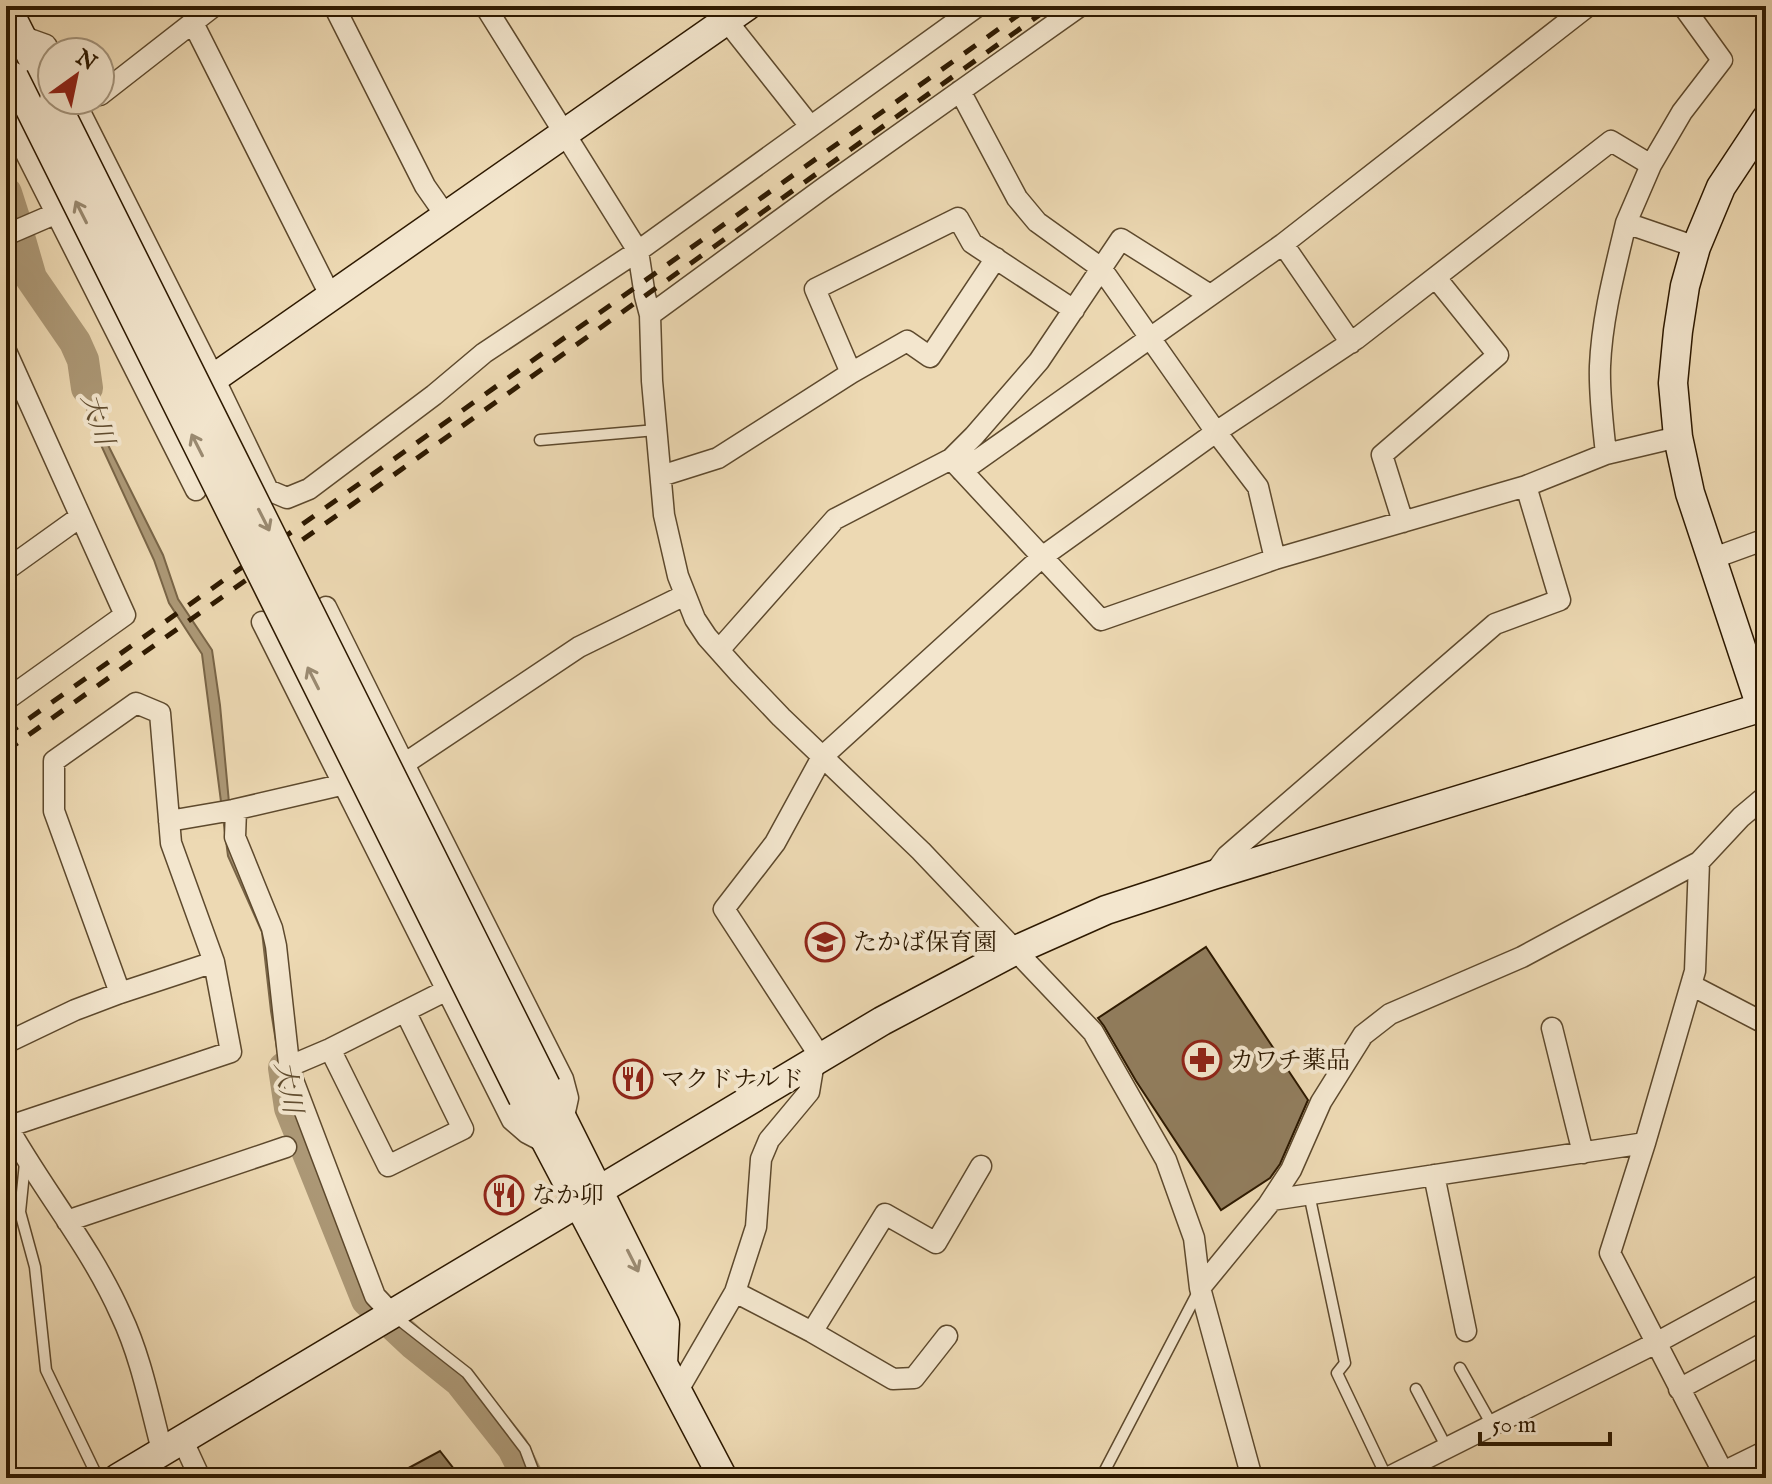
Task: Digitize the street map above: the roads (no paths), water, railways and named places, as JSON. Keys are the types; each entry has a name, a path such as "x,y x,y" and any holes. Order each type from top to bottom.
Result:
{"street":[{"path":"6,6 21,36 27,66 535,1092"},
{"path":"116,83 214,6"},
{"path":"334,6 425,186 446,216"},
{"path":"485,6 638,251 650,315 652,381 664,515 678,576 695,619 719,650 781,717 921,851 1093,1032 1166,1160 1194,1238 1200,1288 1252,1478"},
{"path":"89,116 268,490 287,498 309,489 434,395 484,353 638,251 978,6"},
{"path":"650,315 1080,6"},
{"path":"719,650 835,519 956,465 1149,337 1283,244 1588,6"},
{"path":"1606,454 1600,365 1608,300 1626,223 1651,165 1682,112 1722,60 1683,6"},
{"path":"214,378 564,135 730,11 810,126"},
{"path":"193,23 330,295"},
{"path":"960,91 1017,198 1037,222 1101,268 1258,487 1275,559"},
{"path":"6,114 196,490"},
{"path":"62,116 554,1132 588,1197 665,1324 663,1365 723,1478"},
{"path":"118,1478 882,1021 1016,950 1106,910 1213,875 1764,708 1690,493 1678,437 1673,383 1685,286 1696,247 1721,187 1766,119"},
{"path":"677,1392 735,1292 756,1227 761,1159 769,1140 809,1092 817,1060 724,909 775,843 822,757 1042,557 1216,432 1351,343 1611,141 1651,165"},
{"path":"6,235 57,213"},
{"path":"851,373 815,289 958,218 972,243 1074,310"},
{"path":"1626,223 1696,247"},
{"path":"956,465 974,436 1039,361 1121,239 1210,295"},
{"path":"1283,244 1351,343"},
{"path":"661,476 718,458 907,341 930,357 996,258"},
{"path":"1403,522 1382,455 1498,355 1436,278"},
{"path":"6,351 125,615 6,700"},
{"path":"956,465 1101,620 1275,559 1526,486 1606,454 1678,437"},
{"path":"1213,875 1227,856 1495,624 1560,600 1526,486"},
{"path":"6,570 80,517"},
{"path":"1711,559 1766,539"},
{"path":"404,764 579,647 685,595"},
{"path":"326,607 563,1079 568,1098 554,1132"},
{"path":"262,622 512,1120 527,1133 554,1132"},
{"path":"120,993 54,811 54,761 136,703 160,713 171,843 214,962 231,1052 7,1125 100,1275 121,1314 172,1445 200,1478"},
{"path":"169,821 230,811 345,784"},
{"path":"1200,1288 1272,1200 1291,1170 1321,1102 1363,1035 1390,1014 1522,957 1699,862 1741,817 1766,796"},
{"path":"230,811 235,837 272,928 293,1080 375,1296 392,1314"},
{"path":"1699,862 1695,971 1610,1253 1720,1476 1766,1451"},
{"path":"6,1043 75,1010 214,962"},
{"path":"1691,985 1766,1024"},
{"path":"290,1066 447,990"},
{"path":"330,1049 388,1166 463,1129 405,1011"},
{"path":"1552,1028 1583,1153"},
{"path":"1272,1200 1645,1143"},
{"path":"67,1221 286,1147"},
{"path":"812,1332 885,1214 936,1243 981,1166"},
{"path":"1434,1175 1466,1331"},
{"path":"1387,1478 1656,1343 1766,1283"},
{"path":"735,1292 893,1379 914,1378 947,1336"},
{"path":"1679,1389 1766,1342"}],"lane":[{"path":"540,440 656,430"},
{"path":"26,1157 20,1212 35,1267 46,1370 98,1478"},
{"path":"1309,1194 1345,1363 1337,1373 1387,1478"},
{"path":"1105,1478 1103,1474 1200,1288"},
{"path":"392,1314 467,1373 525,1449 536,1478"},
{"path":"1460,1368 1492,1425"},
{"path":"1416,1389 1447,1448"}],"water":[{"path":"78,345 85,356 95,419 163,555 178,599 212,650 233,846 267,929 293,1109 287,1110 262,932 228,856 202,654 169,603 154,560 89,419 79,358 74,348"}],"waterway":[{"name":"大川","path":"6,193 15,221"},
{"name":"大川","path":"20,240 31,278 75,342 83,360 87,388"},
{"name":"大川","path":"284,1068 290,1108 367,1300 460,1381 513,1448 528,1478"}],"railway":[{"path":"6,735 1031,6"},
{"path":"6,751 1052,6"}],"place":[{"name":"たかば保育園","path":"825,942"},
{"name":"カワチ薬品","path":"1202,1060"},
{"name":"マクドナルド","path":"633,1079"},
{"name":"なか卯","path":"504,1195"}]}
